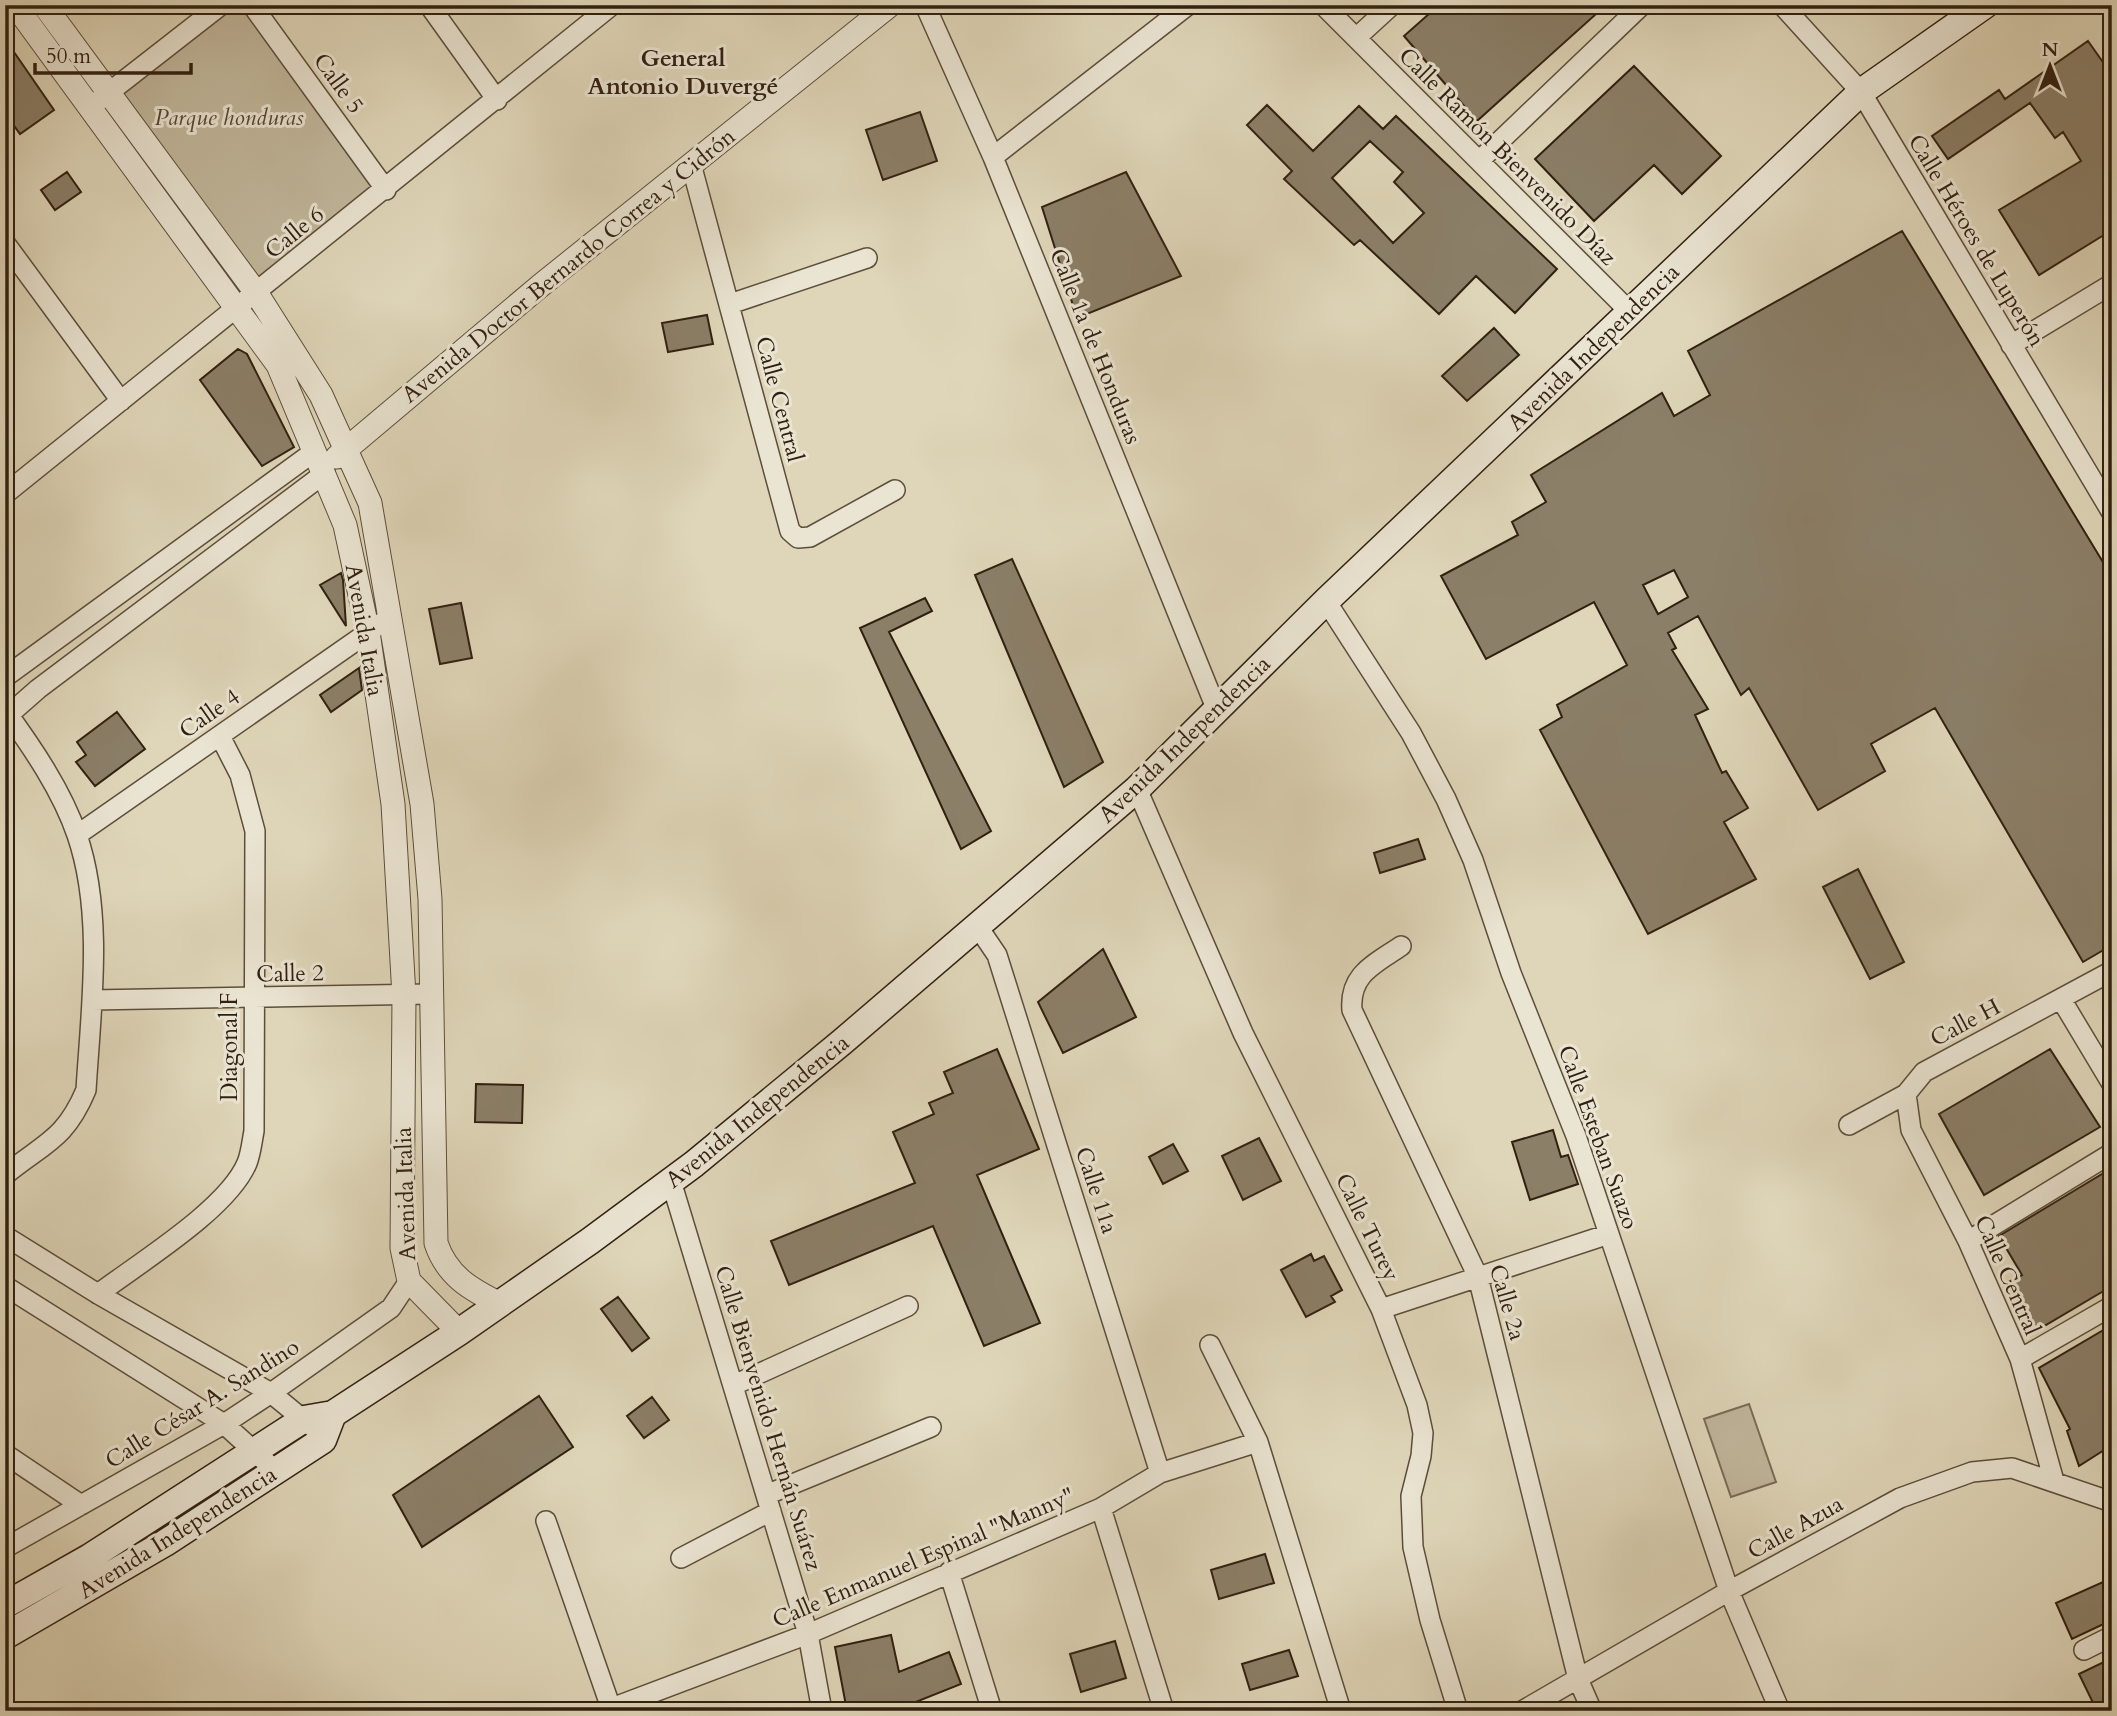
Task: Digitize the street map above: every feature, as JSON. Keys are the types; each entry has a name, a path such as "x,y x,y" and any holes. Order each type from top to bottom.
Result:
{"main road":[{"name":"Avenida Independencia","path":"5,1605 90,1557 304,1419 333,1414 500,1304 671,1181 978,927 1137,789 1326,601 1861,92 1985,5"},
{"path":"323,1440 333,1414"},
{"name":"Avenida Independencia","path":"5,1636 165,1542 323,1440"}],"street":[{"name":"Avenida Italia","path":"15,5 257,294 321,395 370,503 422,804 430,899 436,1244 441,1260 452,1274 472,1290 500,1304"},
{"name":"Avenida Italia","path":"44,5 97,101 278,365 345,525 368,632 393,804 404,996 402,1248 409,1281 459,1332"},
{"path":"97,101 221,5"},
{"name":"Calle 5","path":"252,5 386,190"},
{"path":"429,5 497,100"},
{"name":"Calle 6","path":"9,483 121,401 257,294 612,5"},
{"name":"Avenida Doctor Bernardo Correa y Cidrón","path":"7,714 324,473 345,448 691,163 890,5"},
{"name":"Calle 1a de Honduras","path":"925,5 993,157 1216,708"},
{"path":"993,157 1188,5"},
{"name":"Calle Ramón Bienvenido Díaz","path":"1323,5 1630,312"},
{"path":"1356,38 1392,5"},
{"path":"1479,161 1642,5"},
{"name":"Calle Héroes de Luperón","path":"1782,5 1861,92 2112,513"},
{"name":"Calle Central","path":"691,163 790,531 798,538 810,537 895,490"},
{"path":"5,243 121,401"},
{"path":"730,304 867,258"},
{"path":"2011,345 2112,285"},
{"path":"5,677 315,451 345,448"},
{"name":"Calle Esteban Suazo","path":"1326,601 1411,733 1473,860 1511,973 1576,1136 1729,1591 1780,1711"},
{"name":"Calle 4","path":"77,835 390,617"},
{"path":"5,1175 62,1132 76,1113 86,1090 92,1000 92,926 77,835 62,800 7,714"},
{"name":"Diagonal F","path":"98,1294 205,1214 231,1189 248,1163 254,1131 255,831 240,775 220,736"},
{"name":"Calle Turey","path":"1137,789 1243,1032 1381,1309 1417,1405 1421,1424 1421,1456 1411,1496 1413,1547 1430,1620 1458,1711"},
{"name":"Calle 11a","path":"978,927 997,955 1160,1473"},
{"name":"Calle 2a","path":"1401,946 1360,974 1351,996 1352,1010 1478,1277 1578,1679 1592,1711"},
{"name":"Calle H","path":"1849,1125 1906,1094 1924,1072 2112,971"},
{"name":"Calle 2","path":"92,1000 430,994"},
{"path":"2061,999 2112,1084"},
{"name":"Calle Central","path":"1906,1094 1911,1130 1968,1241 2020,1359 2054,1481"},
{"path":"1968,1241 2112,1153"},
{"name":"Calle Bienvenido Hernán Suárez","path":"671,1181 808,1634 822,1711"},
{"path":"1381,1309 1609,1234"},
{"path":"5,1236 98,1294 271,1393 304,1419 323,1440"},
{"name":"Calle César A. Sandino","path":"5,1548 224,1424 271,1393 391,1308 409,1281"},
{"path":"5,1286 224,1424 256,1450 276,1471"},
{"path":"734,1385 908,1306"},
{"path":"2020,1359 2112,1306"},
{"path":"1210,1345 1258,1442 1340,1711"},
{"path":"681,1558 769,1503 931,1427"},
{"name":"Calle Enmanuel Espinal \"Manny\"","path":"609,1710 808,1634 1101,1508 1160,1473 1258,1442"},
{"path":"5,1454 81,1505"},
{"name":"Calle Azua","path":"1522,1711 1729,1591 1899,1498 1972,1472 2012,1468 2109,1495"},
{"path":"1101,1508 1164,1711"},
{"path":"546,1521 609,1710"},
{"path":"949,1572 992,1711"},
{"path":"2084,1650 2112,1636"}],"green space":[{"name":"Parque honduras","path":"221,5 252,5 386,190 257,294 106,94"},
{"path":"1749,1404 1776,1482 1731,1497 1704,1419"}],"building":[{"path":"1439,5 1606,5 1477,121 1404,36"},
{"path":"5,39 54,110 20,134 5,113"},
{"path":"2088,41 2112,75 2112,230 2039,275 1999,210 2081,161 2063,132 2055,138 2030,103 1948,159 1932,136 1999,90 2005,99"},
{"path":"1634,66 1721,156 1682,194 1654,165 1594,221 1535,159"},
{"path":"1267,105 1313,151 1359,106 1383,129 1396,116 1557,269 1515,313 1476,276 1439,314 1360,240 1354,245 1284,179 1292,171 1247,125","holes":["1370,141 1403,172 1394,182 1424,213 1393,243 1332,178"]},
{"path":"920,112 937,161 883,180 866,130"},
{"path":"67,172 81,192 55,210 41,190"},
{"path":"1126,172 1181,276 1077,318 1042,207"},
{"path":"1902,231 2112,577 2112,945 2083,962 1935,708 1871,744 1885,771 1818,810 1749,688 1741,695 1698,616 1668,633 1676,648 1672,650 1708,709 1695,715 1722,773 1726,771 1748,808 1724,822 1756,879 1648,934 1540,730 1562,717 1557,705 1627,665 1594,602 1486,659 1441,576 1518,535 1512,522 1546,502 1531,475 1662,393 1674,416 1710,395 1688,351","holes":["1674,570 1688,597 1658,614 1643,585"]},
{"path":"707,315 713,344 668,352 662,323"},
{"path":"1494,328 1519,355 1467,401 1442,376"},
{"path":"238,349 247,354 294,447 262,466 200,380"},
{"path":"1012,559 1103,762 1064,787 975,575"},
{"path":"341,573 343,580 346,626 320,585"},
{"path":"925,598 932,611 889,632 991,831 961,849 860,628"},
{"path":"461,603 472,658 440,664 429,609"},
{"path":"359,668 362,690 331,712 320,695"},
{"path":"117,712 145,749 95,786 76,762 86,755 77,742"},
{"path":"1418,839 1425,859 1380,873 1374,853"},
{"path":"1858,869 1904,962 1870,979 1823,887"},
{"path":"1103,949 1136,1017 1063,1053 1038,1002"},
{"path":"997,1049 1039,1149 977,1175 1040,1323 984,1346 933,1226 789,1285 771,1241 915,1183 893,1132 934,1114 929,1103 953,1093 944,1072"},
{"path":"2050,1049 2100,1127 1984,1195 1939,1114"},
{"path":"476,1084 523,1085 522,1123 475,1122"},
{"path":"1553,1130 1561,1157 1568,1155 1578,1184 1530,1200 1512,1142"},
{"path":"1259,1138 1281,1181 1243,1200 1222,1156"},
{"path":"1173,1144 1188,1171 1163,1184 1149,1157"},
{"path":"2112,1168 2112,1286 2034,1332 2007,1283 2022,1275 1999,1236"},
{"path":"1311,1254 1314,1261 1324,1256 1342,1290 1331,1296 1335,1302 1306,1317 1281,1270"},
{"path":"618,1297 649,1338 632,1351 601,1309"},
{"path":"2112,1325 2112,1445 2079,1466 2067,1431 2070,1429 2039,1368"},
{"path":"539,1396 573,1447 422,1547 393,1495"},
{"path":"652,1397 669,1420 644,1438 627,1416"},
{"path":"1265,1554 1274,1583 1219,1599 1211,1570"},
{"path":"2112,1578 2112,1620 2072,1639 2056,1603"},
{"path":"891,1635 899,1672 949,1652 961,1684 908,1705 910,1711 847,1711 835,1647"},
{"path":"1115,1641 1126,1678 1081,1692 1070,1654"},
{"path":"1289,1650 1298,1676 1250,1690 1242,1664"},
{"path":"2112,1658 2112,1702 2096,1709 2079,1674"}],"district":[{"name":"General Antonio Duvergé","path":"683,72"}]}
